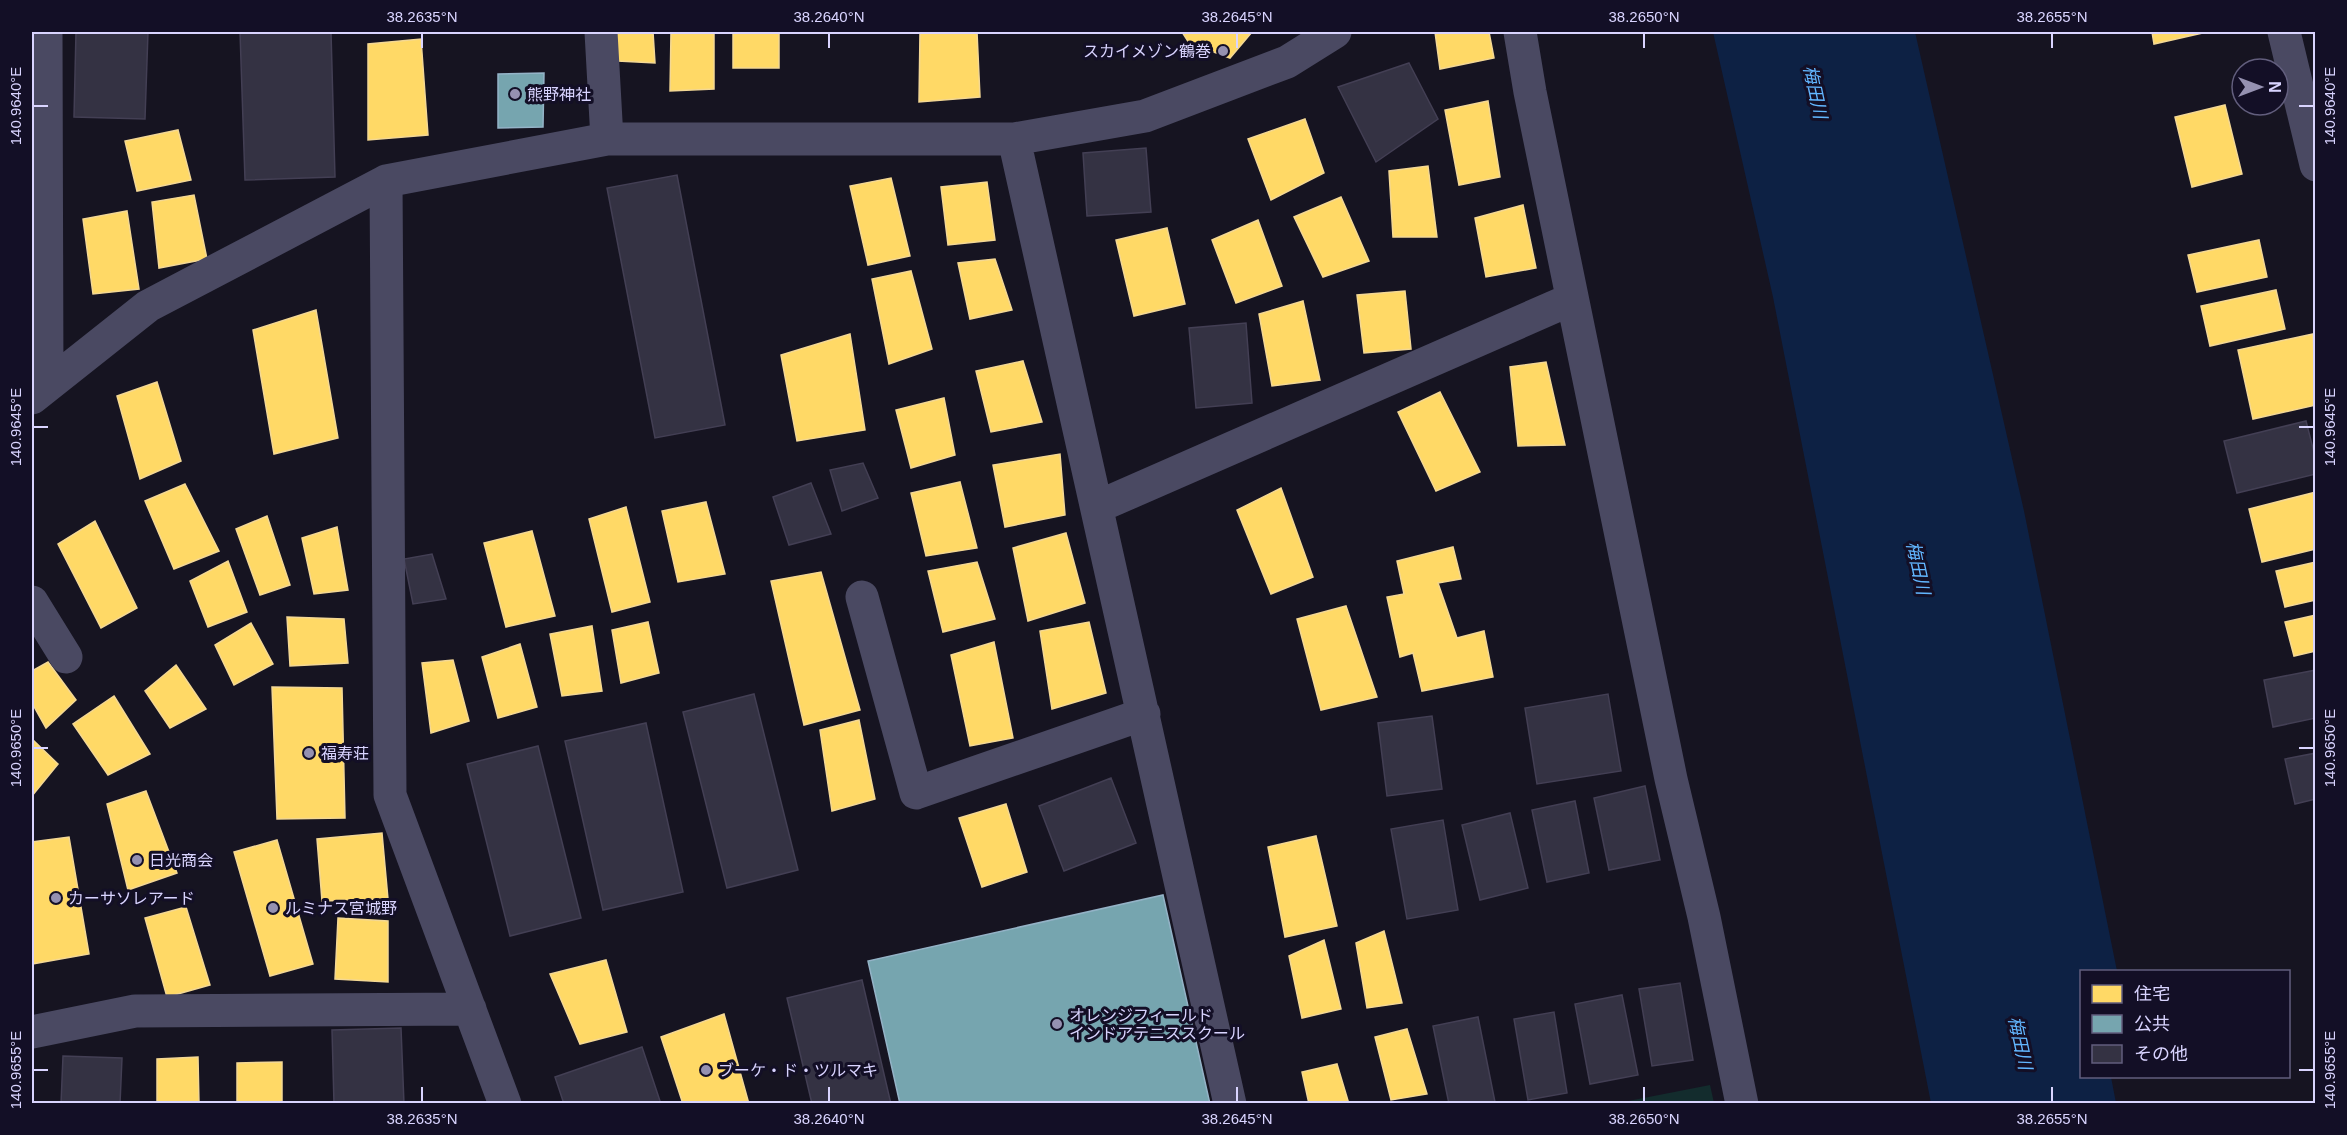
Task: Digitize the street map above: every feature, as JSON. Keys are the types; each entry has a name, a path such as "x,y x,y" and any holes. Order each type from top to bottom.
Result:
{"street":[{"path":"39,392 39,212 46,32"},
{"path":"601,32 607,139"},
{"path":"39,392 148,306 386,181 607,139 1014,139 1145,116 1287,62 1335,32"},
{"path":"1520,32 1572,299 1671,779 1704,917 1742,1104"},
{"path":"2284,32 2316,165"},
{"path":"1014,139 1230,1104"},
{"path":"386,181 390,795 505,1104"},
{"path":"1097,507 1572,299"},
{"path":"862,597 916,793 1144,714"},
{"path":"32,602 66,657"},
{"path":"32,1032 135,1011 470,1009"}],"green space":[{"path":"1710,1085 1714,1103 1618,1103"}],"water":[{"name":"梅田川","path":"1713,32 1915,32 2024,511 2117,970 2080,970 2080,1078 2111,1078 2116,1103 1931,1103 1773,297"}],"building: 住宅":[{"path":"616,32 653,32 655,63 618,61"},
{"path":"671,32 714,32 714,89 670,91"},
{"path":"733,32 779,32 779,68 733,68"},
{"path":"920,32 977,32 980,97 919,102"},
{"name":"スカイメゾン鶴巻","path":"1182,32 1252,32 1230,58 1189,43"},
{"path":"1435,32 1489,32 1494,58 1440,69"},
{"path":"2152,32 2207,32 2154,44"},
{"path":"421,39 428,135 368,140 368,44"},
{"path":"1488,101 1500,177 1459,185 1445,110"},
{"path":"2225,105 2242,174 2192,187 2175,117"},
{"path":"1305,119 1324,173 1271,200 1248,139"},
{"path":"178,130 191,180 137,191 125,141"},
{"path":"1428,166 1437,237 1393,237 1389,171"},
{"path":"891,178 910,256 868,265 850,186"},
{"path":"987,182 995,240 948,245 941,187"},
{"path":"194,195 207,259 159,268 152,202"},
{"path":"1341,197 1369,261 1323,277 1294,217"},
{"path":"1523,205 1536,268 1486,277 1475,218"},
{"path":"127,211 139,289 93,294 83,219"},
{"path":"1258,220 1282,286 1236,303 1212,240"},
{"path":"1167,228 1185,304 1134,316 1116,240"},
{"path":"2259,240 2267,277 2197,292 2188,255"},
{"path":"995,259 1012,310 970,319 958,263"},
{"path":"911,271 932,349 889,364 872,279"},
{"path":"2276,290 2285,329 2210,346 2201,306"},
{"path":"1405,291 1411,349 1364,353 1357,295"},
{"path":"1303,301 1320,380 1272,386 1259,314"},
{"path":"316,310 338,438 274,454 253,330"},
{"path":"850,334 865,430 797,441 781,355"},
{"path":"2313,334 2316,405 2253,419 2238,350"},
{"path":"1023,361 1042,422 991,432 976,371"},
{"path":"1546,362 1565,445 1518,446 1510,367"},
{"path":"157,382 181,461 140,479 117,396"},
{"path":"1440,392 1480,472 1436,491 1398,412"},
{"path":"944,398 955,455 911,468 896,410"},
{"path":"1060,454 1065,515 1005,527 993,465"},
{"path":"960,482 977,548 926,556 911,493"},
{"path":"185,484 219,551 174,569 145,501"},
{"path":"1281,488 1313,577 1271,594 1237,510"},
{"path":"2316,492 2316,549 2262,562 2249,509"},
{"path":"706,502 725,574 678,582 662,511"},
{"path":"626,507 650,602 612,612 589,519"},
{"path":"267,516 290,585 260,595 236,529"},
{"path":"95,521 137,608 101,628 58,544"},
{"path":"337,527 348,590 314,594 302,538"},
{"path":"532,531 555,616 506,627 484,543"},
{"path":"1066,533 1085,603 1028,621 1013,548"},
{"path":"1453,547 1461,579 1438,583 1457,638 1484,631 1493,677 1422,691 1413,653 1400,657 1387,597 1404,594 1397,561"},
{"path":"228,561 247,612 208,627 190,581"},
{"path":"977,562 995,619 943,632 928,571"},
{"path":"2316,562 2316,600 2285,607 2276,571"},
{"path":"821,572 860,710 804,725 771,581"},
{"path":"1346,606 1377,697 1321,710 1297,619"},
{"path":"2316,615 2316,651 2294,656 2285,622"},
{"path":"287,617 344,619 348,663 290,666"},
{"path":"648,622 659,673 621,683 612,630"},
{"path":"1089,622 1106,693 1052,709 1040,631"},
{"path":"251,623 273,664 234,685 215,645"},
{"path":"592,626 602,691 562,696 550,634"},
{"path":"994,642 1013,738 970,746 951,655"},
{"path":"520,644 537,707 498,718 482,657"},
{"path":"453,660 469,721 431,733 422,663"},
{"path":"48,662 76,700 46,728 32,703 32,671"},
{"path":"176,665 206,709 170,728 145,691"},
{"name":"福寿荘","path":"272,687 342,688 345,818 277,819"},
{"path":"114,696 150,754 108,775 73,724"},
{"path":"859,720 875,799 832,811 820,730"},
{"path":"32,739 58,764 32,796"},
{"path":"146,791 177,873 128,890 107,804"},
{"path":"1006,804 1027,872 982,887 959,818"},
{"path":"382,833 388,899 322,901 317,839"},
{"path":"1316,836 1337,926 1285,937 1268,847"},
{"name":"カーサソレアード","path":"69,837 89,954 32,964 32,842"},
{"name":"ルミナス宮城野","path":"277,840 313,964 270,976 234,852"},
{"path":"186,907 210,985 167,997 145,918"},
{"path":"338,918 388,921 388,982 335,979"},
{"path":"1384,931 1402,1003 1367,1008 1356,943"},
{"path":"1324,940 1341,1009 1302,1018 1289,956"},
{"path":"606,960 627,1032 580,1044 550,974"},
{"name":"ブーケ・ド・ツルマキ","path":"724,1014 749,1104 683,1104 661,1037"},
{"path":"1407,1029 1427,1094 1391,1100 1375,1037"},
{"path":"198,1057 199,1104 157,1104 157,1059"},
{"path":"282,1062 282,1104 237,1104 237,1063"},
{"path":"1337,1064 1349,1104 1309,1104 1302,1072"}],"building: 公共":[{"path":"544,73 543,127 498,128 498,74"},
{"path":"1163,895 1210,1104 900,1104 868,961"}],"building: その他":[{"path":"76,32 148,32 145,119 74,117"},
{"path":"240,32 331,32 335,177 245,180"},
{"path":"1409,63 1438,119 1376,162 1338,87"},
{"path":"1146,148 1151,212 1087,216 1083,153"},
{"path":"677,175 725,425 655,438 607,188"},
{"path":"1246,323 1252,403 1196,408 1189,328"},
{"path":"2306,421 2316,460 2316,474 2237,493 2224,441"},
{"path":"863,463 878,498 842,511 830,470"},
{"path":"811,483 831,534 789,545 773,497"},
{"path":"432,554 446,599 413,604 404,559"},
{"path":"2316,670 2316,718 2273,727 2264,680"},
{"path":"754,694 798,870 727,888 683,712"},
{"path":"1608,694 1621,771 1537,784 1525,708"},
{"path":"1432,716 1442,789 1387,796 1378,723"},
{"path":"646,723 683,892 603,910 565,741"},
{"path":"538,746 581,918 510,936 467,764"},
{"path":"2316,753 2316,799 2295,804 2285,759"},
{"path":"1111,778 1136,843 1064,871 1039,806"},
{"path":"1645,786 1660,860 1609,870 1594,798"},
{"path":"1575,801 1589,873 1547,882 1532,810"},
{"path":"1510,813 1528,888 1480,900 1462,825"},
{"path":"1443,820 1458,910 1407,919 1391,829"},
{"path":"862,980 891,1104 812,1104 787,998"},
{"path":"1680,983 1693,1060 1652,1066 1639,989"},
{"path":"1622,995 1638,1075 1590,1084 1575,1004"},
{"path":"1554,1012 1567,1093 1528,1100 1514,1019"},
{"path":"1478,1017 1495,1102 1449,1104 1433,1026"},
{"path":"401,1028 404,1104 334,1104 332,1030"},
{"path":"642,1047 661,1104 564,1104 555,1077"},
{"path":"63,1056 122,1058 120,1104 61,1104"}],"place":[{"name":"スカイメゾン鶴巻","path":"1223,51"},
{"name":"熊野神社","path":"515,94"},
{"name":"福寿荘","path":"309,753"},
{"name":"日光商会","path":"137,860"},
{"name":"カーサソレアード","path":"56,898"},
{"name":"ルミナス宮城野","path":"273,908"},
{"name":"オレンジフィールド インドアテニススクール","path":"1057,1024"},
{"name":"ブーケ・ド・ツルマキ","path":"706,1070"}]}
